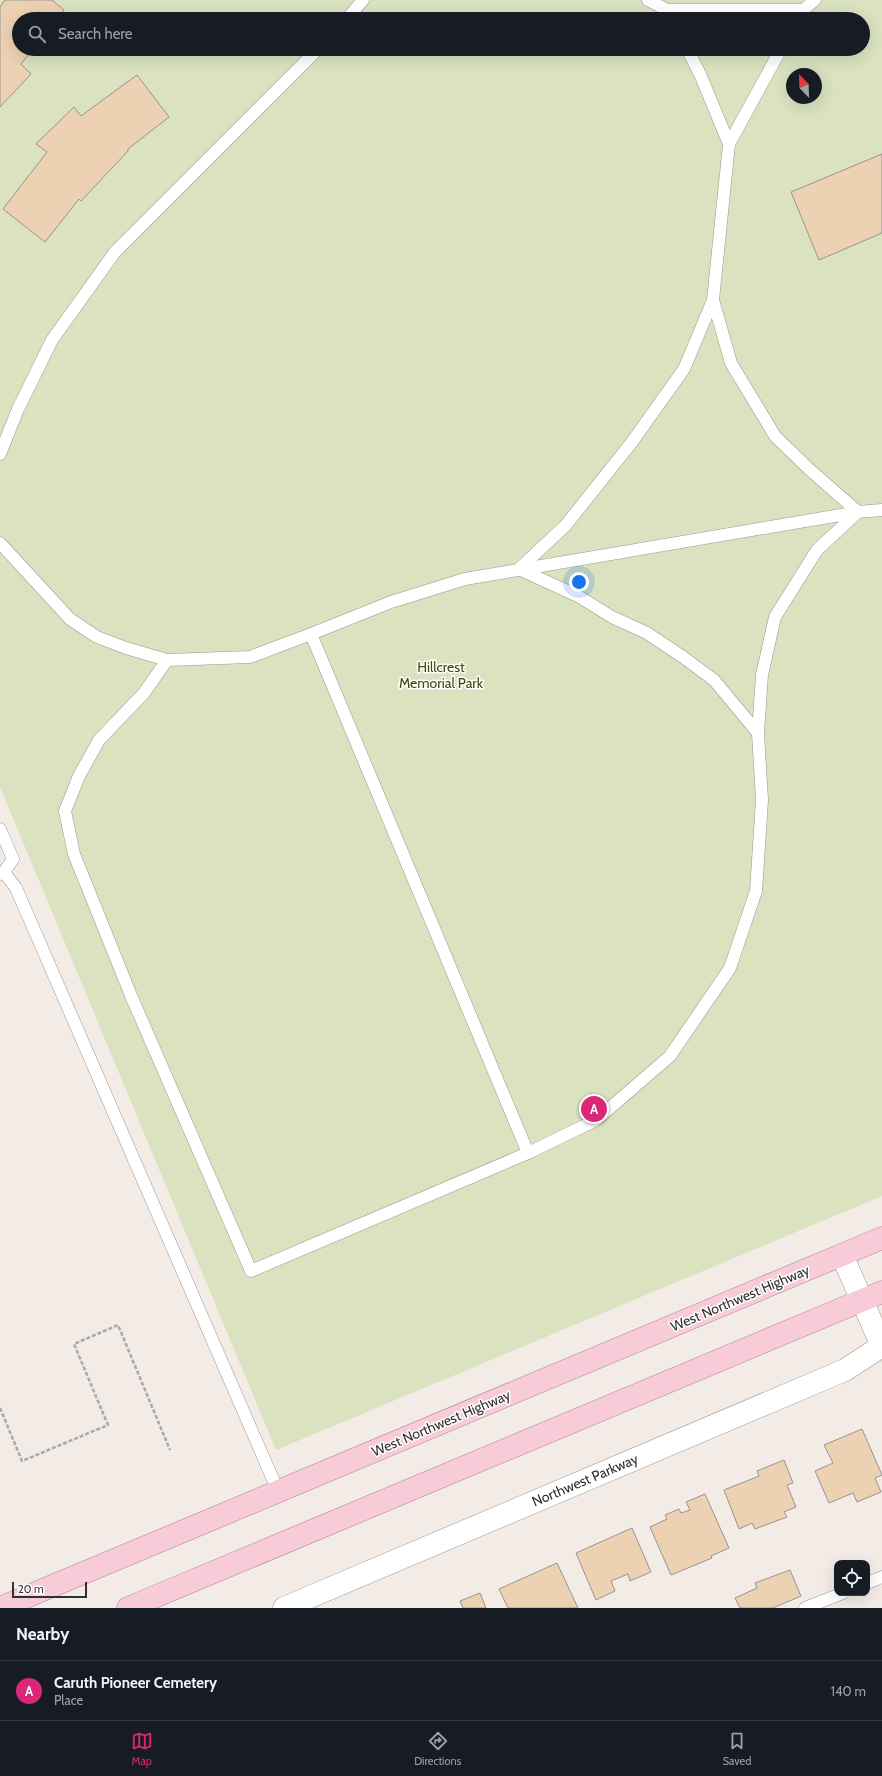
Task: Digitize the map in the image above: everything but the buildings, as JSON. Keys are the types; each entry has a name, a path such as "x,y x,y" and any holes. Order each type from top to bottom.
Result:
{"main road":[{"name":"West Northwest Highway","path":"0,1608 882,1238"},
{"path":"128,1608 872,1296"}],"street":[{"path":"842,1255 872,1296 882,1346"},
{"name":"Northwest Parkway","path":"284,1608 845,1370 882,1346"}],"lane":[{"path":"353,12 364,0"},
{"path":"648,0 666,12"},
{"path":"803,12 815,0"},
{"path":"0,454 18,409 52,340 115,252 311,56"},
{"path":"691,56 700,74 729,144"},
{"path":"519,569 566,525 632,442 684,369 713,300 729,144 777,56"},
{"path":"713,300 731,363 775,436 809,469 858,512"},
{"path":"0,543 70,619 97,637 126,648 167,660 250,657 391,602 465,579 858,512 882,510"},
{"path":"167,660 144,693 99,740 79,776 65,811 74,854 132,998 251,1271 528,1153 596,1120 670,1056 730,968 756,891 762,800 758,734 762,675 775,617 817,550 858,512"},
{"path":"519,569 578,596 612,617 647,633 683,657 714,680 758,734"},
{"path":"310,634 528,1153"},
{"path":"0,829 13,859 2,873 16,888 278,1492"},
{"path":"870,1582 882,1577"},
{"path":"805,1608 835,1596"}],"path":[{"path":"0,1408 22,1461 108,1425 74,1344 118,1326 170,1450"}],"green space":[{"name":"Hillcrest Memorial Park","path":"0,0 882,0 882,1196 276,1450 0,787"}],"place":[{"name":"Caruth Pioneer Cemetery","path":"594,1109"}]}
